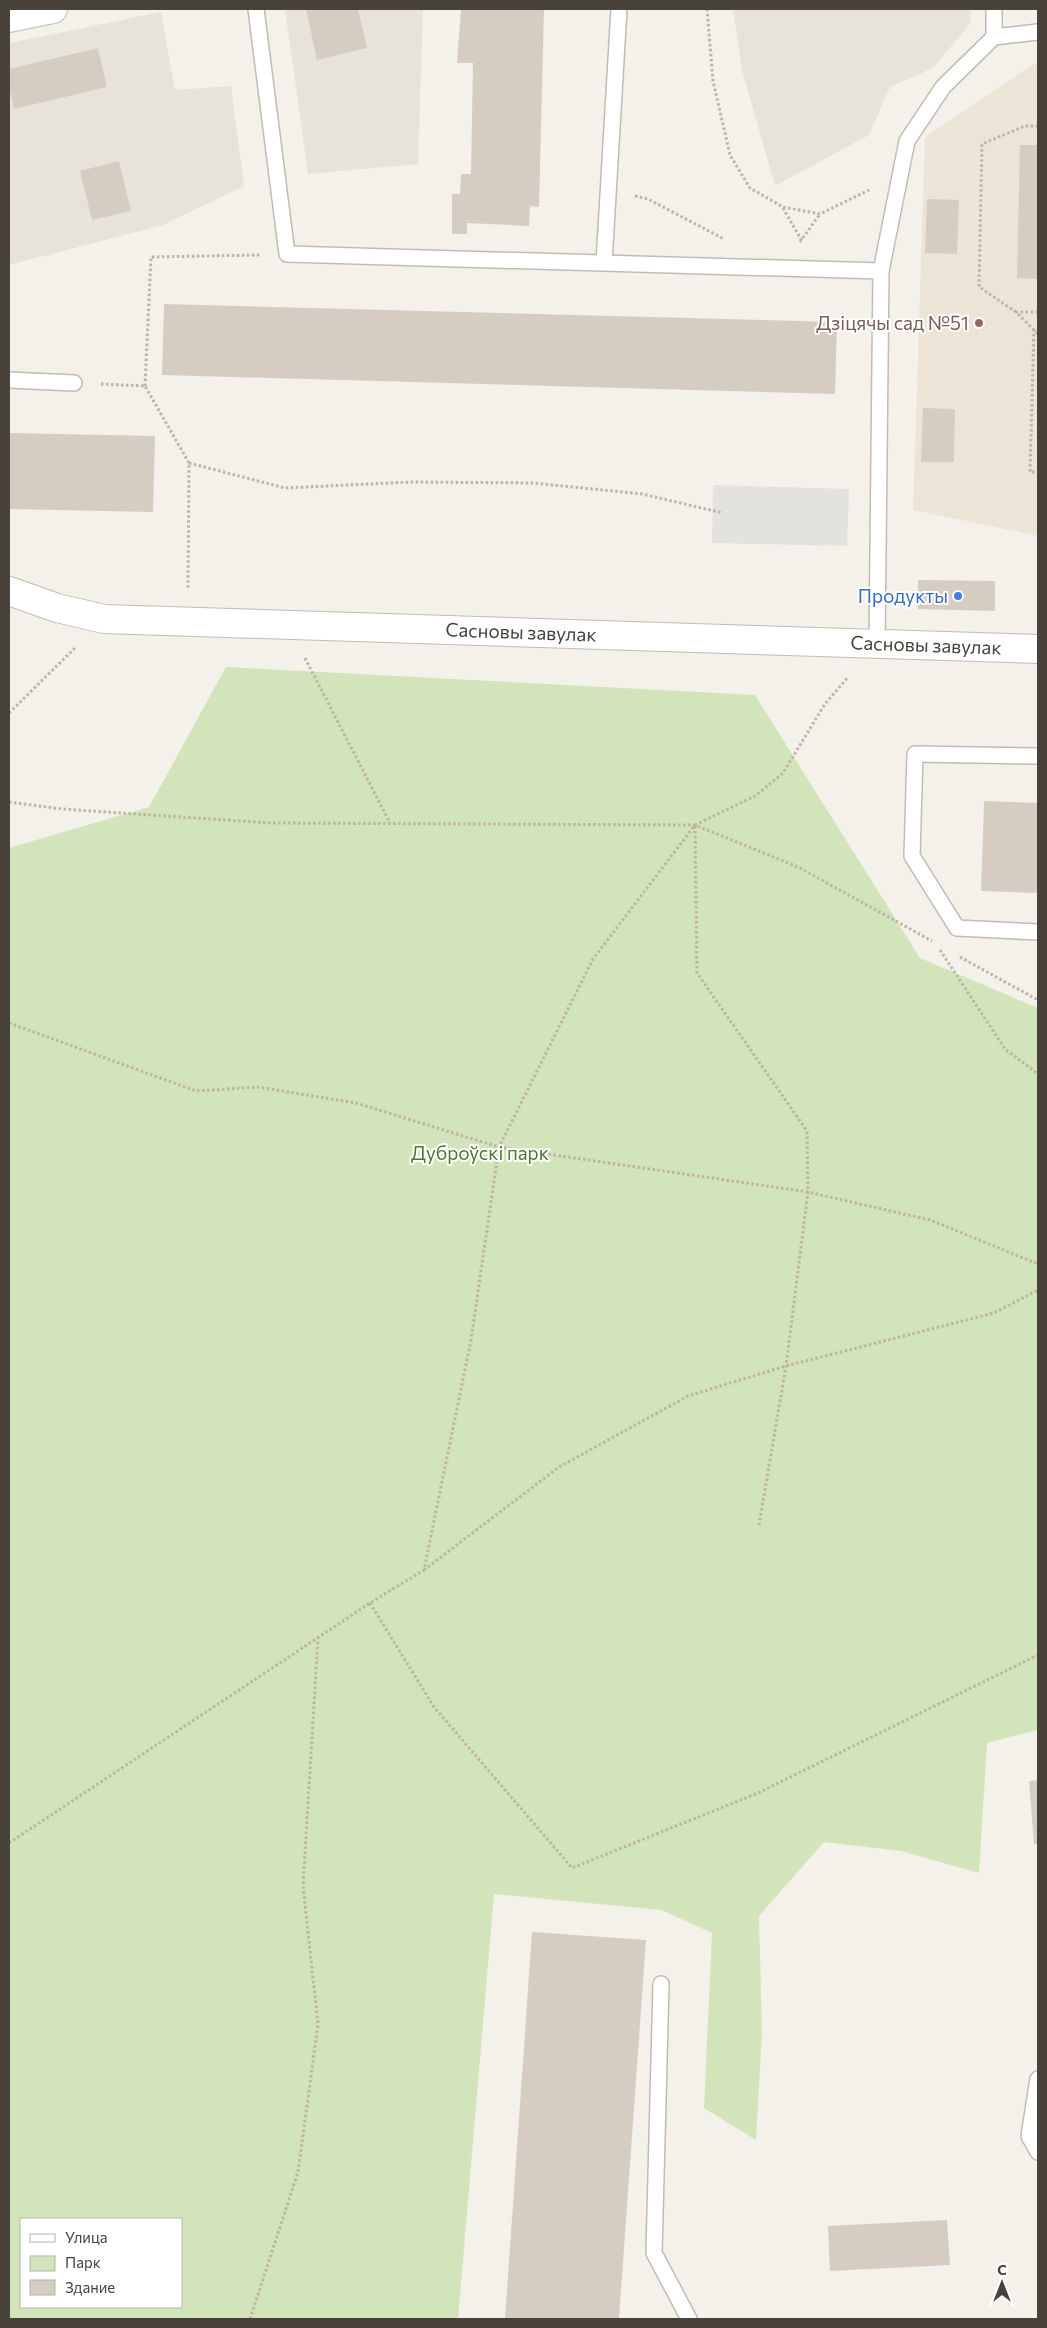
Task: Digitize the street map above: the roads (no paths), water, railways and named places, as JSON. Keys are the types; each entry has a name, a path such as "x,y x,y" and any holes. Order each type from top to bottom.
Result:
{"street":[{"path":"9,18 53,9"},
{"name":"Сасновы завулак","path":"9,591 57,608 104,619 1038,649"}],"lane":[{"path":"256,9 287,254 881,272"},
{"path":"604,263 619,9"},
{"path":"994,9 994,37"},
{"path":"876,643 881,272 907,141 938,94 994,37 1038,32"},
{"path":"9,380 74,383"},
{"path":"1038,756 916,754 912,856 957,928 1038,932"},
{"path":"661,1984 654,2252 689,2319"},
{"path":"1038,2079 1029,2136 1038,2152"}],"place":[{"name":"Дзіцячы сад №51","path":"979,323"},
{"name":"Продукты","path":"958,596"}],"park label":[{"name":"Дуброўскі парк","path":"480,1153"}]}
